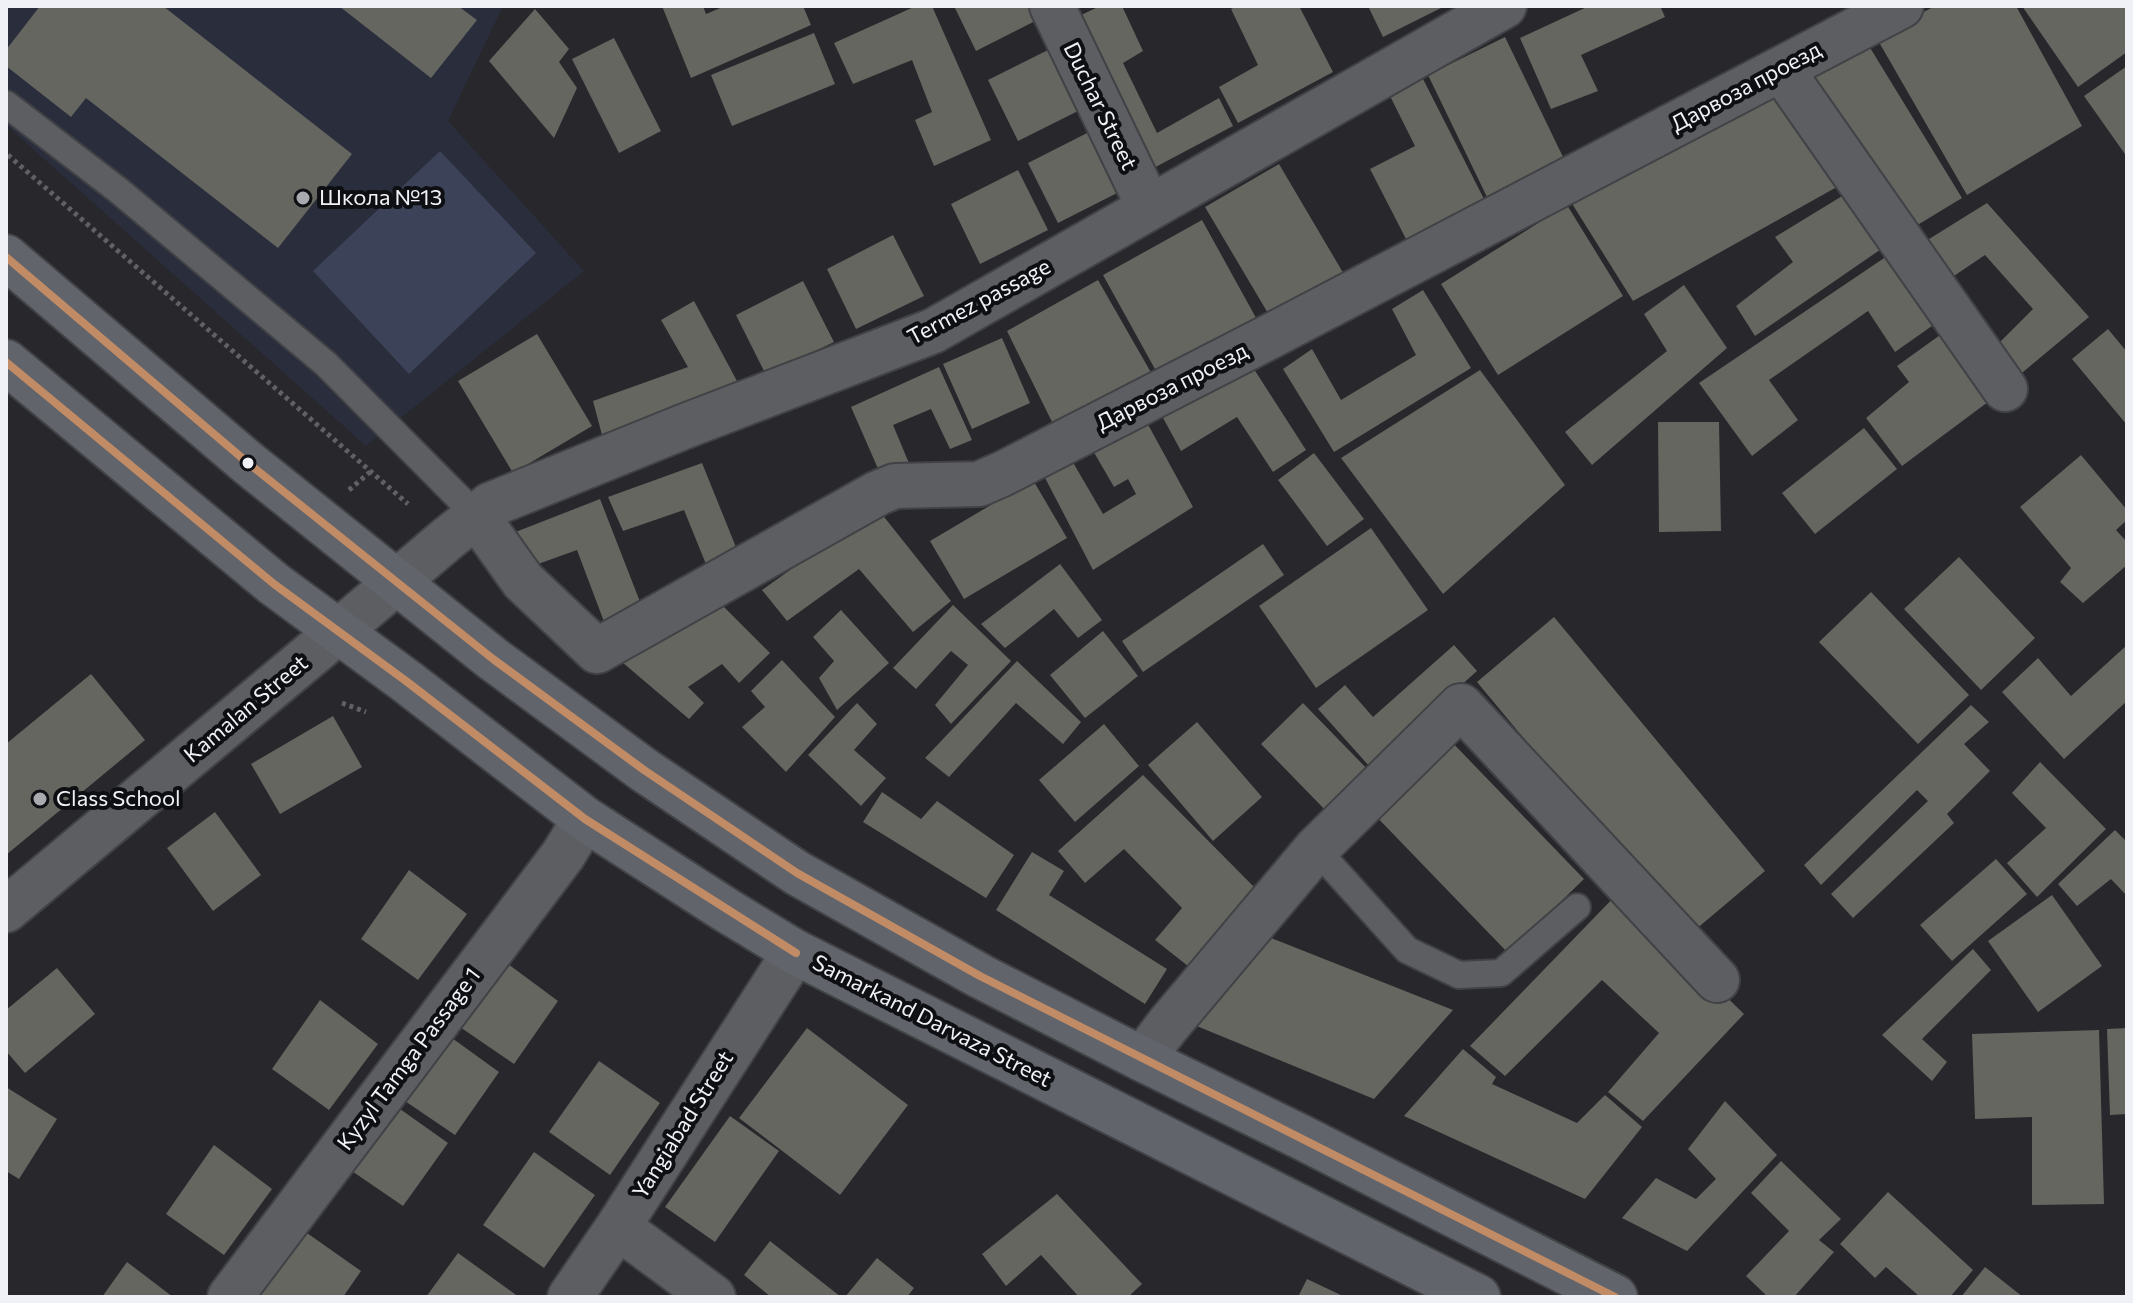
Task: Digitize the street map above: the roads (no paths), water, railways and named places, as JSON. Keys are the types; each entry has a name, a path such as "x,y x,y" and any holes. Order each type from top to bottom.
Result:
{"main road":[{"path":"6,257 248,463 493,659 644,770 797,873 980,976 1615,1297"},
{"name":"Samarkand Darvaza Street","path":"6,362 274,584 585,819 795,952 1454,1292"}],"street":[{"name":"Duchar Street","path":"1052,6 1149,207"},
{"name":"Termez passage","path":"396,582 490,505 673,430 933,331 1504,6"},
{"name":"Дарвоза проезд","path":"476,515 523,581 597,651 878,493 895,486 979,484 1002,474 1901,6"},
{"path":"1781,69 2005,389"},
{"name":"Kamalan Street","path":"6,910 396,582"},
{"path":"1142,1059 1316,849 1461,706 1717,980"},
{"name":"Kyzyl Tamga Passage 1","path":"230,1297 563,855 585,819"},
{"name":"Yangiabad Street","path":"570,1297 795,952"},
{"path":"618,1227 713,1297"}],"lane":[{"path":"6,104 118,190 326,364 476,515"},
{"path":"1316,849 1407,950 1459,975 1501,973 1577,907"}],"place":[{"name":"Школа №13","path":"303,198"},
{"name":"Class School","path":"40,799"}]}
